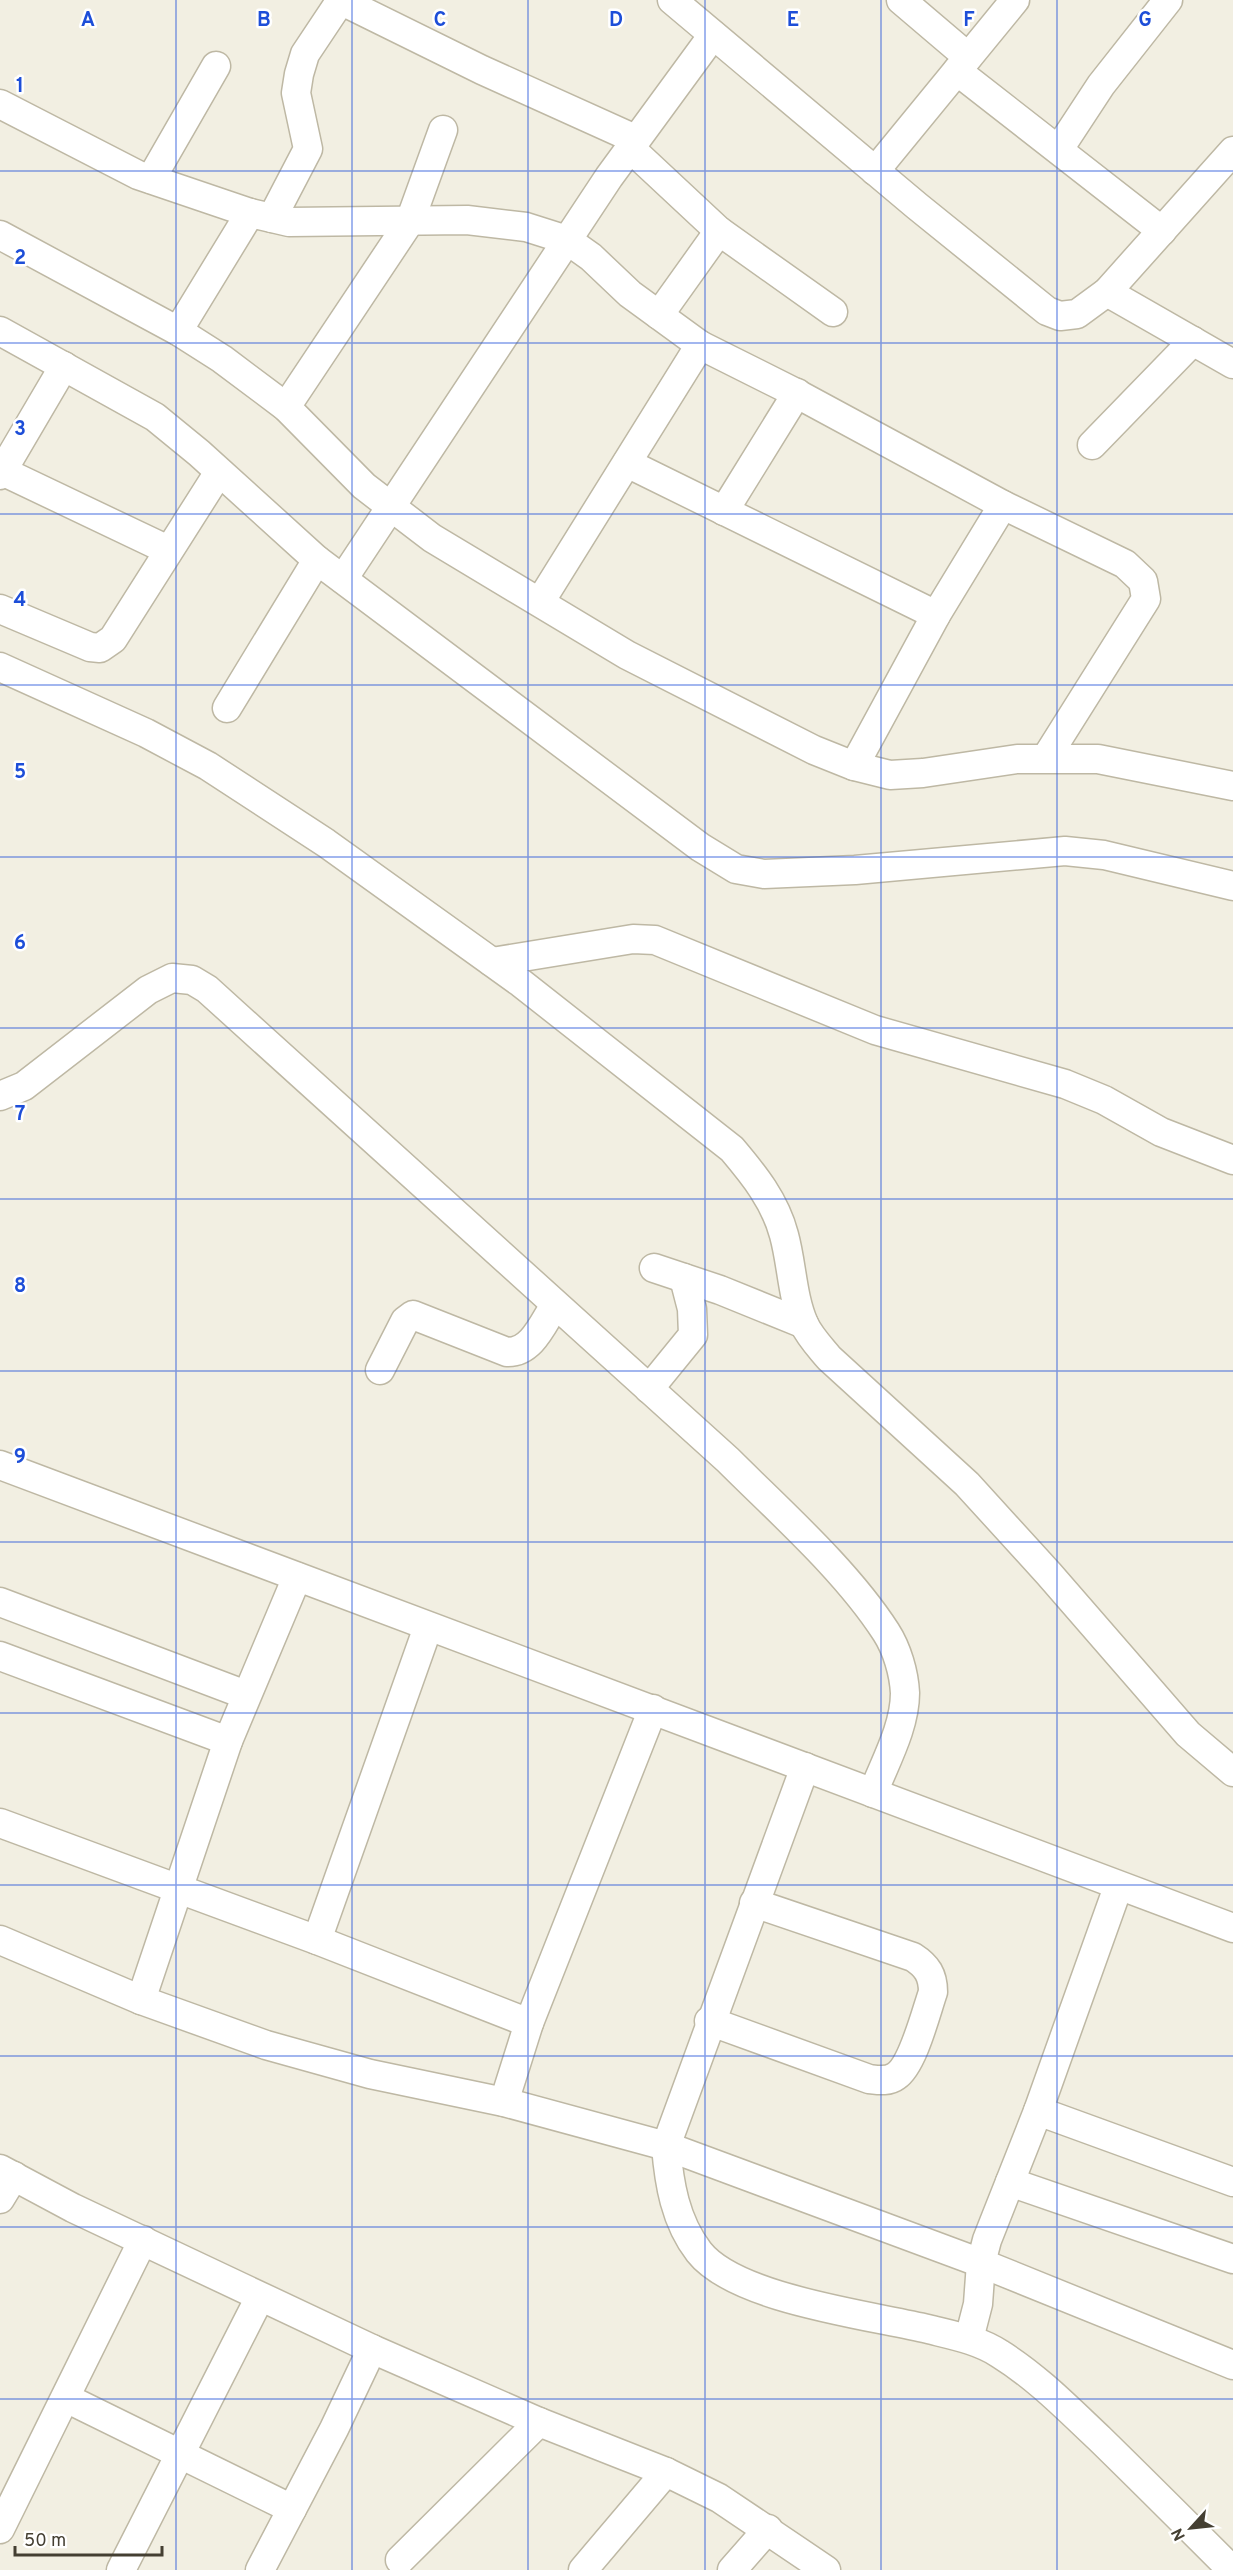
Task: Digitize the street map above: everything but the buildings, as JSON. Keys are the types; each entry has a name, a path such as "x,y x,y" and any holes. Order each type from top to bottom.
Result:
{"street":[{"path":"672,0 875,171 1047,311 1060,316 1077,314 1107,292 1233,151"},
{"path":"901,0 963,64 1059,149 1162,231"},
{"path":"875,171 1015,0"},
{"path":"1059,149 1101,85 1168,0"},
{"path":"178,331 308,149 296,93 301,63 349,2 632,143 719,231 833,312"},
{"path":"348,572 632,143 713,35"},
{"path":"151,179 216,66"},
{"path":"0,104 151,179 289,222 467,220 526,227 567,240 591,257 630,294 700,345 797,393 1003,505 1125,564 1143,581 1146,599 1046,758"},
{"path":"286,407 410,221 443,130"},
{"path":"659,315 719,231"},
{"path":"0,235 178,331 222,359 286,407 364,486 386,515 432,538 627,655 814,750 854,766 890,774 1017,759 1098,759 1233,786"},
{"path":"1107,292 1233,364"},
{"path":"0,331 155,417 317,560 348,572 700,848 736,869 764,874 833,871 1065,851 1104,855 1233,886"},
{"path":"1092,445 1193,341"},
{"path":"540,602 700,345"},
{"path":"64,366 1,473 168,550"},
{"path":"724,511 797,393"},
{"path":"627,463 936,615"},
{"path":"0,609 100,648 113,639 127,620 168,550 219,472"},
{"path":"854,766 936,615 1003,505"},
{"path":"227,708 317,560"},
{"path":"0,667 146,733 208,766 326,843 492,962 732,1149 753,1173 772,1203 784,1234 804,1324 829,1358 967,1484 1049,1574 1188,1734 1233,1772"},
{"path":"492,962 633,939 655,940 875,1030 1065,1084 1104,1100 1161,1132 1233,1160"},
{"path":"0,1096 24,1086 148,990 172,978 192,980 246,1024 728,1460 803,1534 886,1633 900,1662 905,1693 900,1725 873,1793"},
{"path":"654,1268 804,1324"},
{"path":"649,1389 693,1335 692,1309 684,1278"},
{"path":"380,1370 405,1320 413,1315 507,1352 516,1352 530,1343 555,1305"},
{"path":"0,1465 428,1627 653,1709 1118,1887 1233,1928"},
{"path":"141,2000 228,1741 297,1577"},
{"path":"0,1602 246,1695"},
{"path":"317,1940 428,1627"},
{"path":"0,1656 228,1741"},
{"path":"504,2102 529,2024 653,1709"},
{"path":"805,1767 709,2021 666,2146 669,2187 681,2222 699,2253 729,2277 788,2297 969,2339 998,2352 1032,2376 1232,2570"},
{"path":"0,1822 317,1940 529,2024"},
{"path":"969,2339 978,2304 981,2264 987,2240 1038,2111 1118,1887"},
{"path":"709,2021 869,2079 881,2081 895,2077 906,2067 933,1992 933,1979 925,1965 913,1957 754,1903"},
{"path":"0,1940 141,2000 266,2044 370,2074 504,2102 666,2146 981,2264 1233,2365"},
{"path":"1038,2111 1233,2182"},
{"path":"5,2181 143,2240 372,2349 539,2422 666,2472 718,2498 768,2529 826,2570"},
{"path":"1010,2182 1233,2259"},
{"path":"0,2529 143,2240"},
{"path":"120,2570 260,2297"},
{"path":"260,2570 372,2349"},
{"path":"66,2398 180,2456 292,2509"},
{"path":"400,2560 539,2422"},
{"path":"583,2570 666,2472"},
{"path":"732,2570 768,2529"}]}
